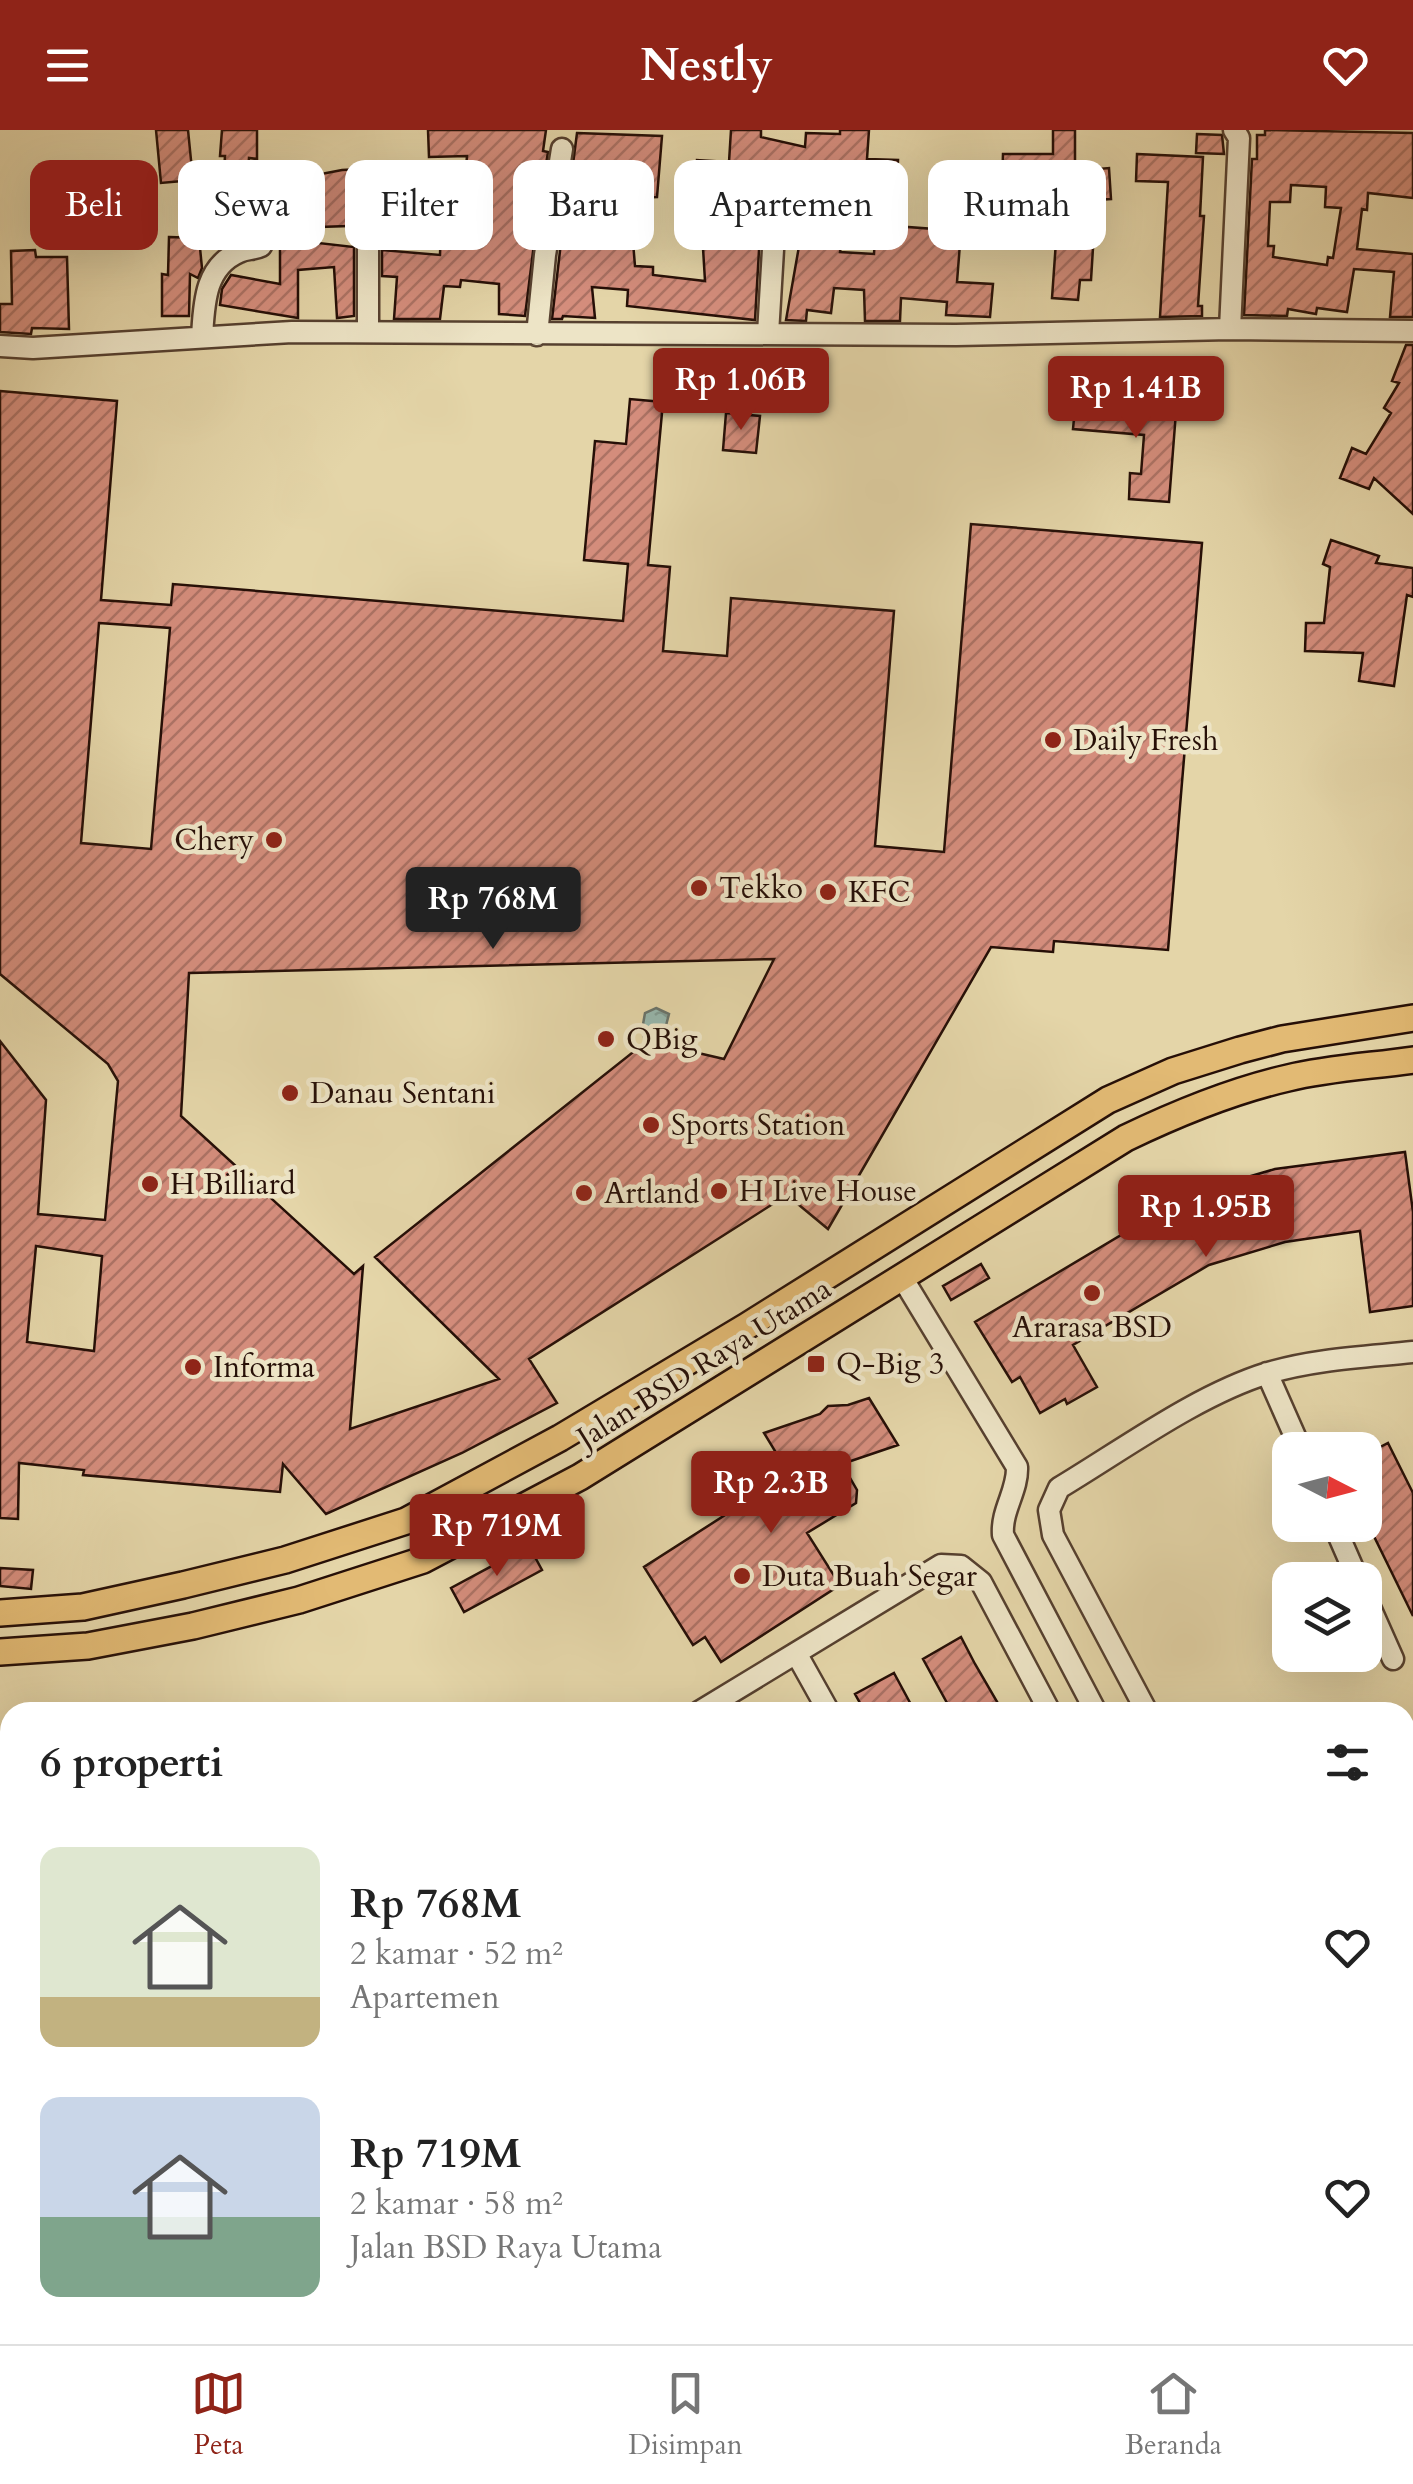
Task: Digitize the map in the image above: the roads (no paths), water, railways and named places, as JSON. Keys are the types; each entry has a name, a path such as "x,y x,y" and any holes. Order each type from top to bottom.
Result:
{"main road":[{"name":"Jalan BSD Raya Utama","path":"0,1613 83,1607 286,1560 406,1521 560,1438 714,1346 1108,1100 1174,1071 1282,1039 1413,1018"},
{"name":"Jalan BSD Raya Utama","path":"0,1652 88,1646 193,1626 298,1600 423,1560 580,1477 1126,1138 1190,1108 1292,1077 1413,1060"},
{"path":"1005,1162 1030,1196"}],"street":[{"path":"1230,329 1239,138 1234,130"},
{"path":"537,335 562,149"},
{"path":"202,337 204,302 212,278 244,250"},
{"path":"368,250 368,332"},
{"path":"768,334 773,250"},
{"path":"0,346 33,348 292,332 956,335 1230,329 1413,330"},
{"path":"903,1278 1016,1467 1017,1478 1003,1518 1002,1535 1091,1702"},
{"path":"1142,1702 1052,1535 1049,1510 1059,1488 1205,1399 1267,1374 1322,1361 1413,1352"},
{"path":"1267,1374 1293,1432"},
{"path":"715,1702 941,1566 961,1566 981,1582 1045,1702"},
{"path":"1382,1635 1393,1660"},
{"path":"796,1653 823,1702"}],"water":[{"path":"656,1008 669,1014 664,1033 670,1044 667,1052 647,1049 642,1030 645,1013"}],"place":[{"name":"Daily Fresh","path":"1053,740"},
{"name":"Chery","path":"274,840"},
{"name":"Tekko","path":"699,888"},
{"name":"KFC","path":"828,892"},
{"name":"QBig","path":"606,1039"},
{"name":"Danau Sentani","path":"290,1093"},
{"name":"Sports Station","path":"651,1125"},
{"name":"H Billiard","path":"150,1184"},
{"name":"H Live House","path":"719,1191"},
{"name":"Artland","path":"584,1193"},
{"name":"Ararasa BSD","path":"1092,1293"},
{"name":"Q-Big 3","path":"816,1364"},
{"name":"Informa","path":"193,1367"},
{"name":"Duta Buah Segar","path":"742,1576"}]}
